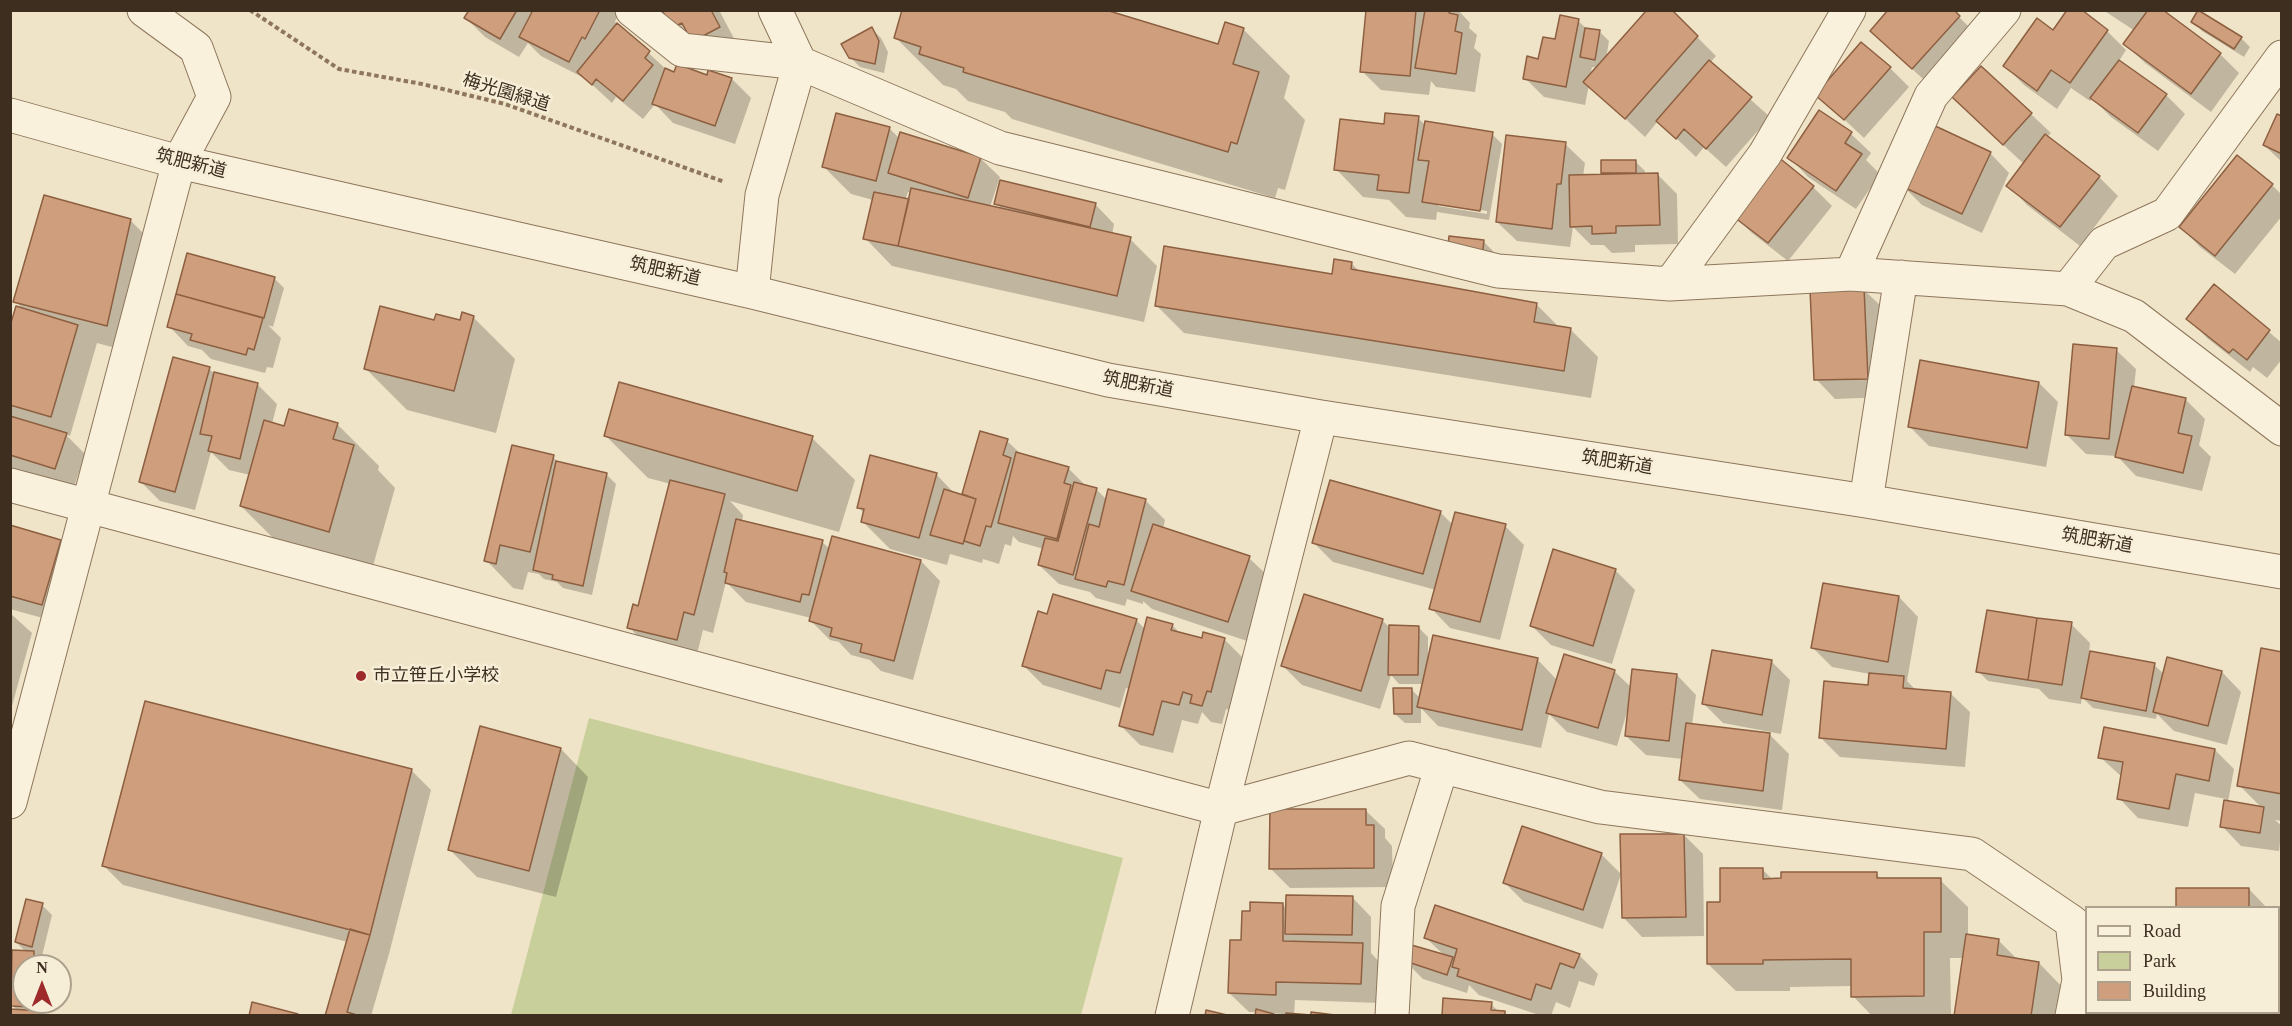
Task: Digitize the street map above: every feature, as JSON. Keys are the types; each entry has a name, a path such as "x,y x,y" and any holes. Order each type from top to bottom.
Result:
{"street":[{"path":"11,801 179,162 214,98 196,48 144,10"},
{"path":"632,10 682,50 800,63 1000,148 1498,271 1670,284 1851,274 2068,289 2134,316 2282,429"},
{"path":"752,292 762,195 800,63 775,10"},
{"path":"1670,284 1765,154 1849,10"},
{"path":"1851,274 1931,96 2004,10"},
{"path":"2068,289 2104,243 2167,214 2282,57"},
{"name":"筑肥新道","path":"10,115 179,162 752,292 1108,380 1321,417 1866,501 2282,572"},
{"path":"1866,501 1901,277"},
{"path":"1172,1016 1221,808 1321,417"},
{"path":"10,485 1221,808 1409,758 1600,807 1972,854 2072,922 2079,980 2073,1016"},
{"path":"1392,1016 1398,906 1442,766"}],"path":[{"name":"梅光園緑道","path":"250,10 339,69 422,84 505,104 762,195"}],"green space":[{"path":"589,718 1123,858 1081,1015 511,1015"}],"building":[{"path":"469,10 517,10 500,39 464,18"},
{"path":"533,10 600,10 585,39 582,37 569,62 519,37"},
{"path":"662,10 711,10 720,27 691,40 682,23 671,28"},
{"path":"902,10 1106,10 1218,44 1225,22 1244,28 1233,64 1259,72 1237,144 1231,142 1228,152 963,72 964,68 919,54 921,47 894,38"},
{"path":"1366,10 1416,10 1410,76 1360,72"},
{"path":"1425,10 1450,10 1449,13 1458,15 1455,31 1462,33 1456,74 1415,68"},
{"path":"1672,10 1698,36 1625,119 1583,82 1646,11"},
{"path":"1888,10 1954,10 1960,16 1912,69 1870,31"},
{"path":"2067,10 2082,10 2108,30 2070,83 2051,70 2037,91 2003,66 2037,18 2053,30"},
{"path":"2148,10 2163,10 2221,53 2191,94 2123,44"},
{"path":"2198,10 2242,37 2234,49 2191,22"},
{"path":"1560,15 1579,19 1566,87 1523,79 1527,56 1538,59 1543,37 1555,39"},
{"path":"617,23 650,51 645,58 653,65 623,101 596,79 592,85 577,72"},
{"path":"872,27 879,41 875,64 849,58 841,44"},
{"path":"1585,28 1600,30 1595,60 1580,57"},
{"path":"1861,42 1891,67 1844,120 1815,95"},
{"path":"1709,60 1752,97 1706,149 1684,129 1676,139 1656,121"},
{"path":"2119,60 2167,94 2138,133 2090,98"},
{"path":"677,64 707,75 708,70 732,78 715,126 652,104 665,68 674,72"},
{"path":"1981,66 2032,113 2003,145 1952,97"},
{"path":"1819,110 1852,132 1845,143 1862,154 1836,191 1787,158"},
{"path":"836,113 890,127 876,181 822,167"},
{"path":"1385,113 1419,116 1409,193 1377,190 1379,175 1334,170 1340,119 1384,124"},
{"path":"2277,114 2282,116 2282,154 2263,145"},
{"path":"1425,121 1493,132 1480,211 1422,202 1429,161 1418,160"},
{"path":"1931,124 1991,152 1962,214 1901,186"},
{"path":"900,132 981,157 968,198 888,173"},
{"path":"2045,134 2100,176 2060,227 2006,186"},
{"path":"1506,135 1566,142 1561,184 1557,184 1552,229 1496,222"},
{"path":"2237,155 2273,184 2215,256 2179,227"},
{"path":"1777,156 1814,186 1768,243 1730,214"},
{"path":"1601,160 1636,160 1636,173 1601,173"},
{"path":"1658,173 1660,225 1616,226 1616,233 1592,234 1592,226 1570,227 1569,175"},
{"path":"1000,180 1096,203 1090,227 994,204"},
{"path":"911,188 1131,237 1117,296 898,246"},
{"path":"874,192 909,199 898,246 863,239"},
{"path":"44,195 131,219 107,326 13,302"},
{"path":"1449,236 1484,240 1482,259 1447,256"},
{"path":"1164,246 1332,274 1334,259 1352,262 1351,269 1537,303 1534,322 1571,328 1564,371 1155,306"},
{"path":"187,253 275,277 264,318 176,294"},
{"path":"2214,284 2270,330 2247,360 2233,349 2229,353 2186,319"},
{"path":"1864,287 1868,379 1814,380 1810,290"},
{"path":"176,294 263,318 254,350 248,348 246,355 190,340 192,334 167,327"},
{"path":"16,306 78,325 51,417 10,405 10,326"},
{"path":"380,306 434,320 436,314 460,320 462,312 474,316 454,391 364,369"},
{"path":"2073,344 2117,348 2109,439 2065,435"},
{"path":"173,357 210,367 175,492 139,482"},
{"path":"1920,360 2039,382 2027,448 1908,427"},
{"path":"214,372 258,383 240,459 208,451 212,436 200,434"},
{"path":"619,382 813,436 797,491 604,436"},
{"path":"2132,386 2186,398 2178,433 2192,436 2183,473 2115,457"},
{"path":"289,409 338,423 333,439 354,445 329,532 240,506 264,420 284,426"},
{"path":"10,416 67,433 55,469 10,455"},
{"path":"980,431 1008,439 1003,455 1011,458 991,527 986,526 980,546 964,541 976,499 962,494"},
{"path":"512,445 554,455 530,552 500,545 496,564 484,561"},
{"path":"1016,452 1069,467 1064,483 1071,485 1057,539 998,523"},
{"path":"870,455 937,473 919,538 861,522 864,509 857,508"},
{"path":"556,461 607,473 583,586 552,579 553,575 533,570"},
{"path":"670,480 725,494 694,615 684,612 677,640 627,628 633,604 638,606"},
{"path":"1330,480 1441,511 1423,574 1312,543"},
{"path":"1074,482 1097,488 1073,575 1038,565 1045,538 1058,541"},
{"path":"944,489 976,499 963,544 930,535"},
{"path":"1108,489 1146,499 1124,585 1108,581 1106,587 1075,579 1089,524 1099,527"},
{"path":"1455,512 1506,524 1480,622 1429,609"},
{"path":"736,519 823,540 809,595 802,594 800,602 725,583 727,573 724,572"},
{"path":"1153,524 1250,556 1228,622 1131,591"},
{"path":"10,525 61,540 42,605 10,596"},
{"path":"832,536 921,560 894,661 860,652 862,644 830,636 832,628 809,621"},
{"path":"1553,549 1616,569 1593,646 1530,626"},
{"path":"1823,583 1899,596 1888,662 1811,648"},
{"path":"1053,594 1137,619 1120,673 1106,670 1101,689 1022,666 1038,611 1047,614"},
{"path":"1304,594 1383,619 1361,691 1281,666"},
{"path":"1987,610 2037,618 2028,680 1976,672"},
{"path":"1147,617 1173,624 1171,630 1202,638 1203,632 1225,638 1211,692 1207,691 1202,706 1190,703 1192,695 1183,692 1179,705 1162,701 1153,735 1119,726"},
{"path":"2037,618 2072,622 2062,685 2028,680"},
{"path":"1389,625 1419,626 1418,675 1388,675"},
{"path":"1433,635 1538,658 1522,730 1417,707"},
{"path":"2261,648 2282,652 2282,794 2237,786"},
{"path":"1712,650 1772,660 1762,715 1702,704"},
{"path":"2090,651 2155,663 2146,711 2081,698"},
{"path":"1564,654 1615,670 1598,728 1546,713"},
{"path":"2167,657 2222,671 2208,726 2153,712"},
{"path":"1632,669 1677,674 1669,741 1625,736"},
{"path":"1869,673 1904,676 1903,688 1951,692 1946,749 1819,738 1824,681 1868,685"},
{"path":"1393,688 1412,688 1412,714 1394,714"},
{"path":"145,701 412,769 370,935 102,866"},
{"path":"1686,723 1770,733 1763,791 1679,780"},
{"path":"480,726 561,748 529,871 448,850"},
{"path":"2104,727 2215,749 2209,781 2176,774 2169,809 2117,799 2123,762 2098,758"},
{"path":"2224,800 2264,807 2260,833 2220,827"},
{"path":"1270,809 1366,809 1366,825 1374,825 1374,868 1269,869"},
{"path":"1522,826 1602,853 1583,910 1503,883"},
{"path":"1620,834 1684,834 1686,917 1622,918"},
{"path":"1720,868 1763,868 1763,879 1781,878 1781,872 1877,872 1877,878 1941,878 1941,932 1924,932 1924,996 1851,997 1851,959 1763,960 1763,964 1707,964 1707,902 1720,902"},
{"path":"2176,888 2249,888 2249,906 2176,906"},
{"path":"1286,895 1353,896 1352,935 1285,934"},
{"path":"26,899 43,903 32,947 15,942"},
{"path":"1250,902 1283,903 1283,941 1363,943 1361,984 1276,982 1276,995 1228,993 1230,940 1241,940 1242,911 1250,911"},
{"path":"1435,905 1580,954 1574,968 1560,963 1551,989 1536,984 1531,1000 1457,976 1459,969 1452,967 1457,949 1424,938"},
{"path":"350,929 370,935 347,1012 360,1016 325,1016"},
{"path":"1966,934 1999,939 1997,955 2039,962 2031,1016 1954,1016"},
{"path":"1408,944 1453,957 1447,975 1402,960"},
{"path":"12,950 34,951 34,954 12,954 11,1006"},
{"path":"1443,998 1492,1002 1491,1010 1505,1011 1505,1016 1442,1016"},
{"path":"252,1002 298,1014 297,1016 249,1016"},
{"path":"10,1009 12,1009 12,1014 42,1014 42,1016 10,1016"},
{"path":"1256,1009 1274,1014 1274,1016 1255,1016"},
{"path":"1206,1010 1231,1016 1205,1016"},
{"path":"1311,1012 1343,1016 1285,1016 1286,1013 1311,1015"}],"place":[{"name":"市立笹丘小学校","path":"361,676"}]}
